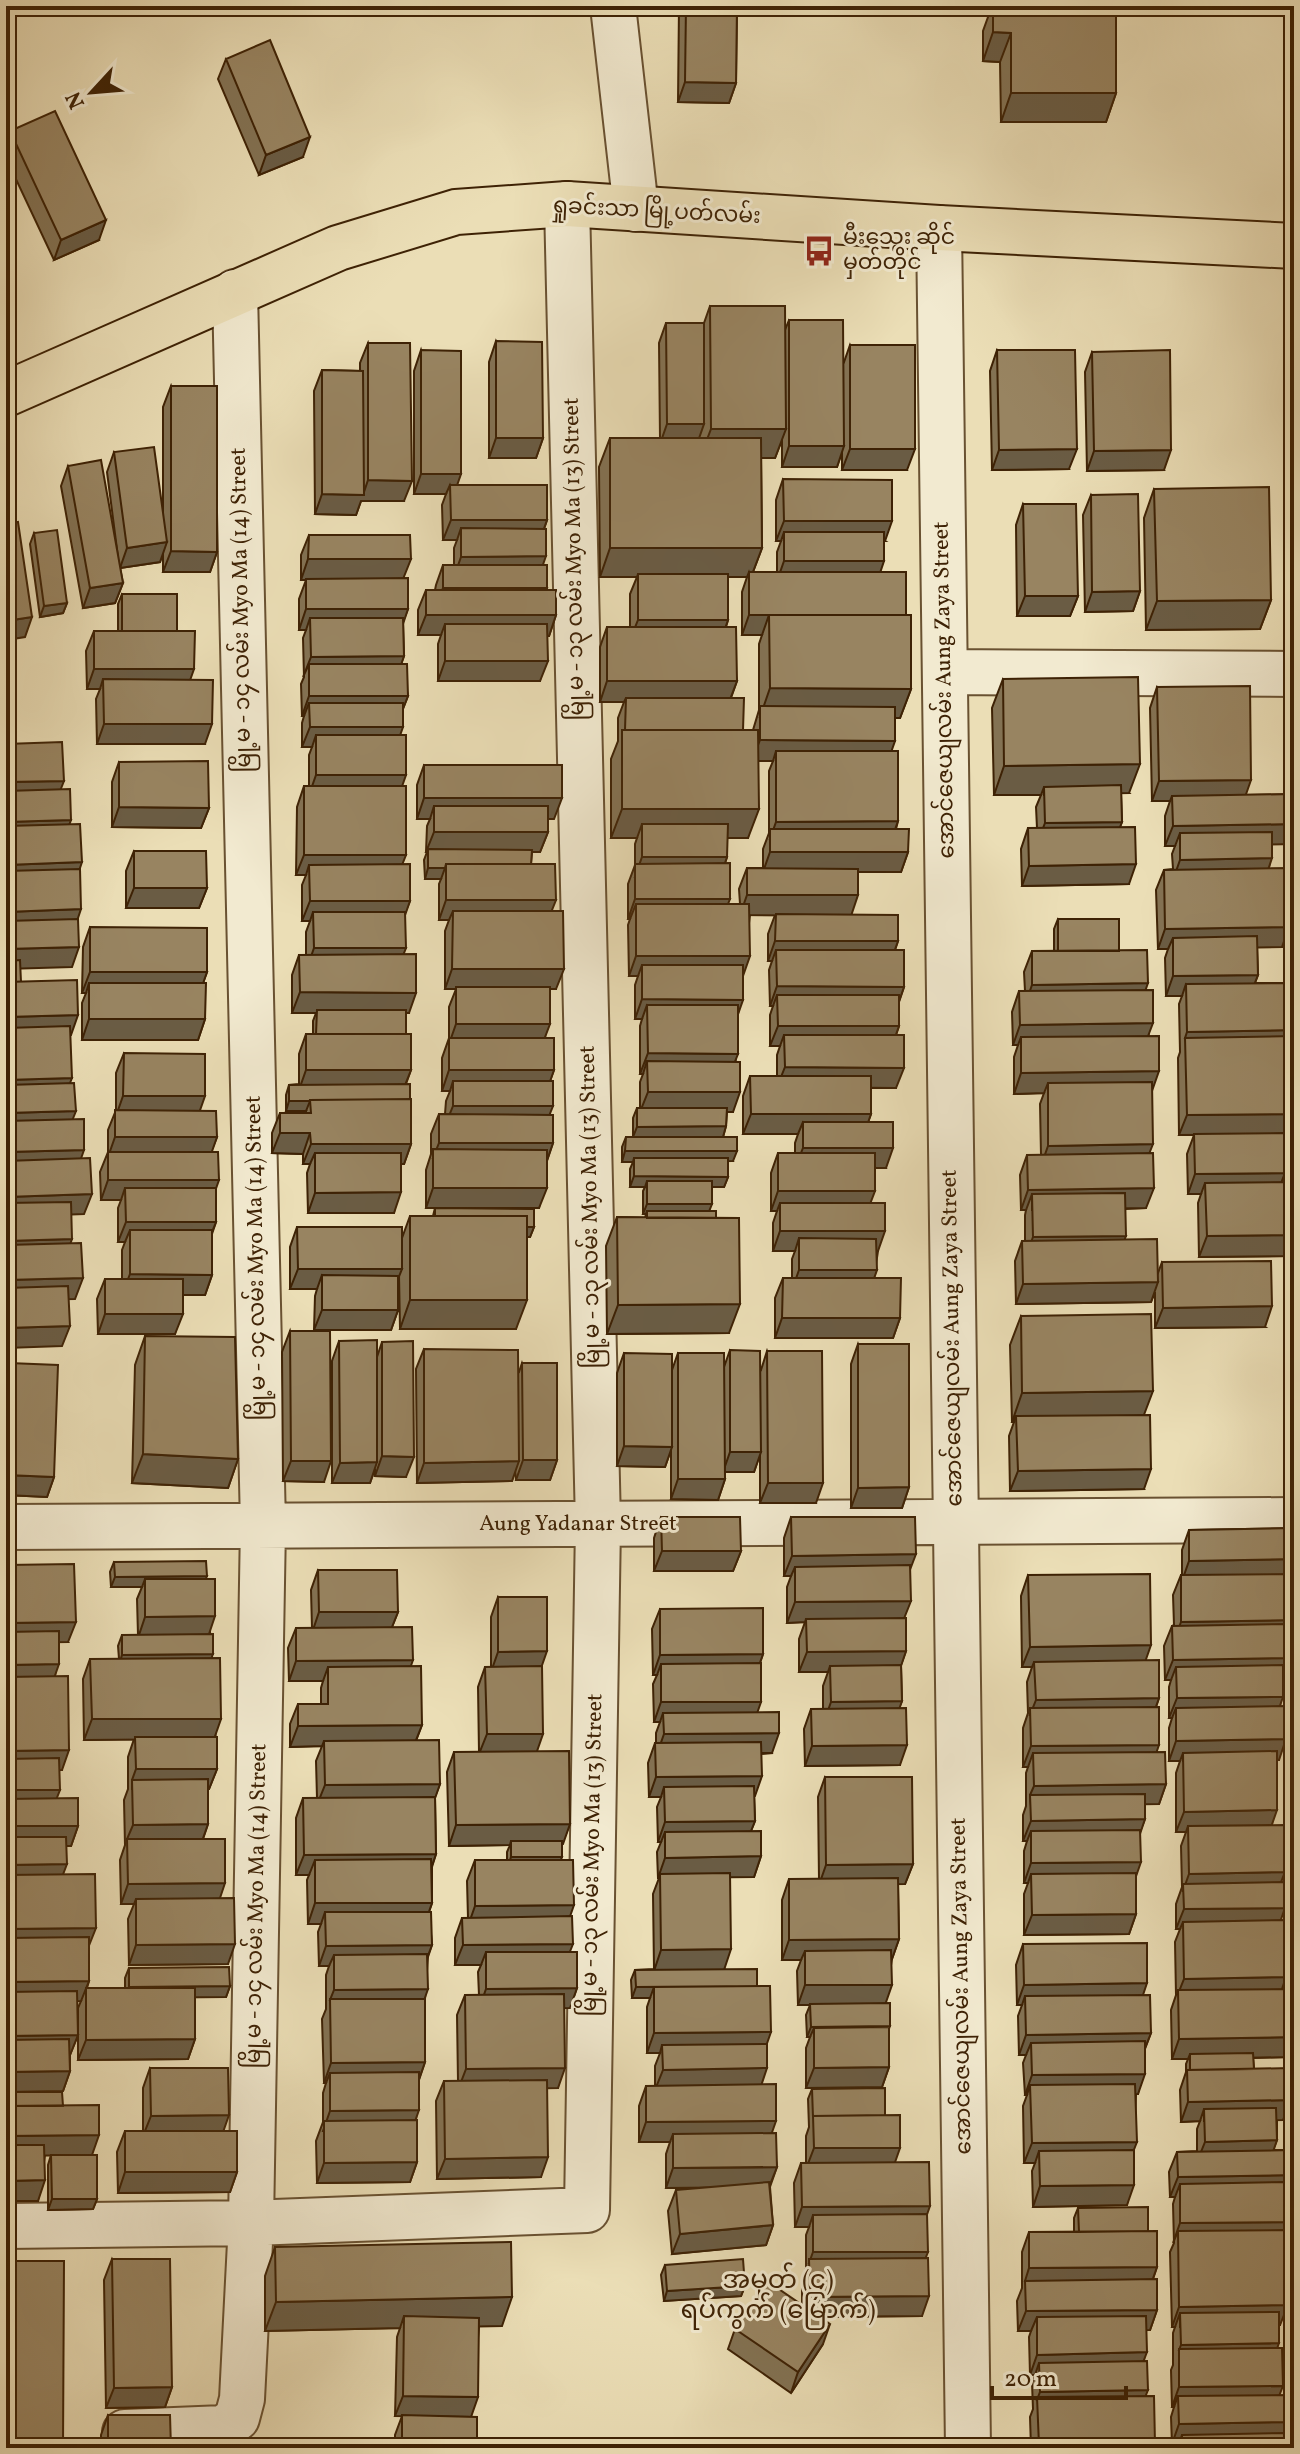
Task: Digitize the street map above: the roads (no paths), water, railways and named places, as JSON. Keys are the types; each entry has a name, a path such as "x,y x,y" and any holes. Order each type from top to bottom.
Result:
{"main road":[{"name":"ရှုခင်းသာ မြို့ပတ်လမ်း","path":"6,394 338,248 456,212 567,204 939,228 1294,246"}],"street":[{"path":"613,6 636,209"},
{"name":"မြို့မ - ၁၃ လမ်း Myo Ma (13) Street","path":"251,2223 587,2210 598,1524 567,204"},
{"name":"အောင်ဇေယျလမ်း Aung Zaya Street","path":"939,228 968,2448"},
{"name":"မြို့မ - ၁၄ လမ်း Myo Ma (14) Street","path":"125,2432 224,2428 237,2418 242,2399 251,2223 263,1525 235,292"},
{"path":"945,672 1294,674"},
{"name":"Aung Yadanar Street","path":"6,1527 1294,1520"},
{"path":"6,2226 251,2223"}],"place":[{"name":"မီးသွေး ဆိုင် မှတ်တိုင်","path":"819,251"}],"district":[{"name":"အမှတ် (၄) ရပ်ကွက် (မြောက်)","path":"778,2296"}]}
